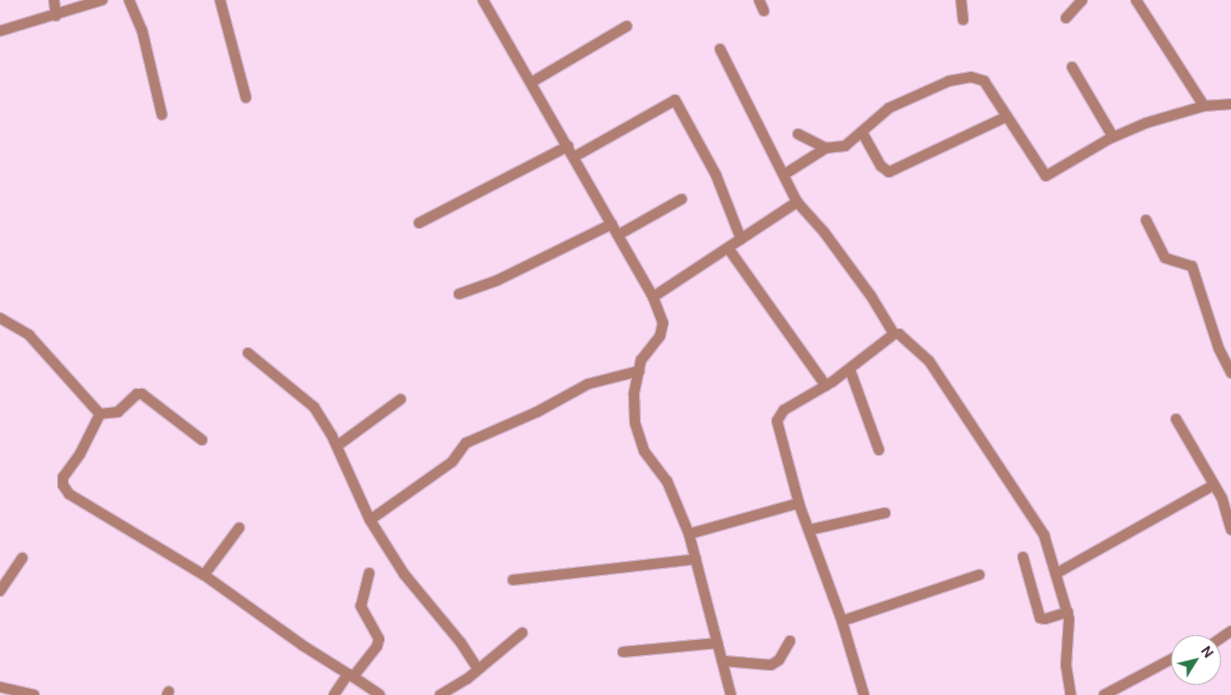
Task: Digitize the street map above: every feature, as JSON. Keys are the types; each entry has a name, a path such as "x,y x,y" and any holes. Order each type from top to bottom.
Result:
{"street":[{"path":"54,0 56,16"},
{"path":"0,31 56,16 102,0"},
{"path":"129,0 142,30 162,115"},
{"path":"220,0 246,98"},
{"path":"483,0 532,82 653,297 663,323 660,336 641,360 634,394 635,423 644,451 667,481 689,534 724,661 731,695"},
{"path":"759,0 764,11"},
{"path":"961,0 963,20"},
{"path":"1066,18 1082,0"},
{"path":"1136,0 1204,106"},
{"path":"532,82 627,26"},
{"path":"720,49 738,89 797,202 824,232 870,296 894,334 904,338 929,361 1044,535 1068,612 1070,626 1066,665 1071,695"},
{"path":"1072,67 1113,137"},
{"path":"784,174 826,148 845,146 889,108 914,94 948,81 971,77 984,81 1046,176 1113,137 1146,123 1204,106 1231,104"},
{"path":"574,157 675,100 716,175 741,239"},
{"path":"862,132 881,166 889,172 1006,117"},
{"path":"798,134 826,148"},
{"path":"419,224 568,146"},
{"path":"618,235 682,199"},
{"path":"653,297 797,202"},
{"path":"1146,220 1164,258 1192,266 1219,349 1231,373"},
{"path":"459,294 498,280 612,224"},
{"path":"728,248 826,386"},
{"path":"0,318 29,335 100,414"},
{"path":"864,695 842,621 799,503 777,421 784,410 850,370 894,334"},
{"path":"248,353 314,407 337,446 370,520 404,574 461,643 478,669"},
{"path":"850,370 879,450"},
{"path":"370,520 452,462 472,440 537,412 588,384 638,371"},
{"path":"100,414 118,412 137,394 142,394 202,440"},
{"path":"337,446 401,399"},
{"path":"100,414 80,454 63,477 63,485 69,494 101,515 204,575 302,645 380,695"},
{"path":"1176,419 1222,498 1231,530"},
{"path":"1057,573 1214,485"},
{"path":"689,534 799,503"},
{"path":"809,530 885,513"},
{"path":"204,575 239,528"},
{"path":"1023,557 1040,618 1044,619 1068,612"},
{"path":"0,591 22,558"},
{"path":"513,580 696,559"},
{"path":"334,695 377,646 379,638 361,606 369,573"},
{"path":"842,621 979,575"},
{"path":"440,695 478,669 522,633"},
{"path":"724,661 771,665 779,660 790,641"},
{"path":"623,652 718,643"},
{"path":"1104,695 1171,659"},
{"path":"0,687 34,695"}]}
